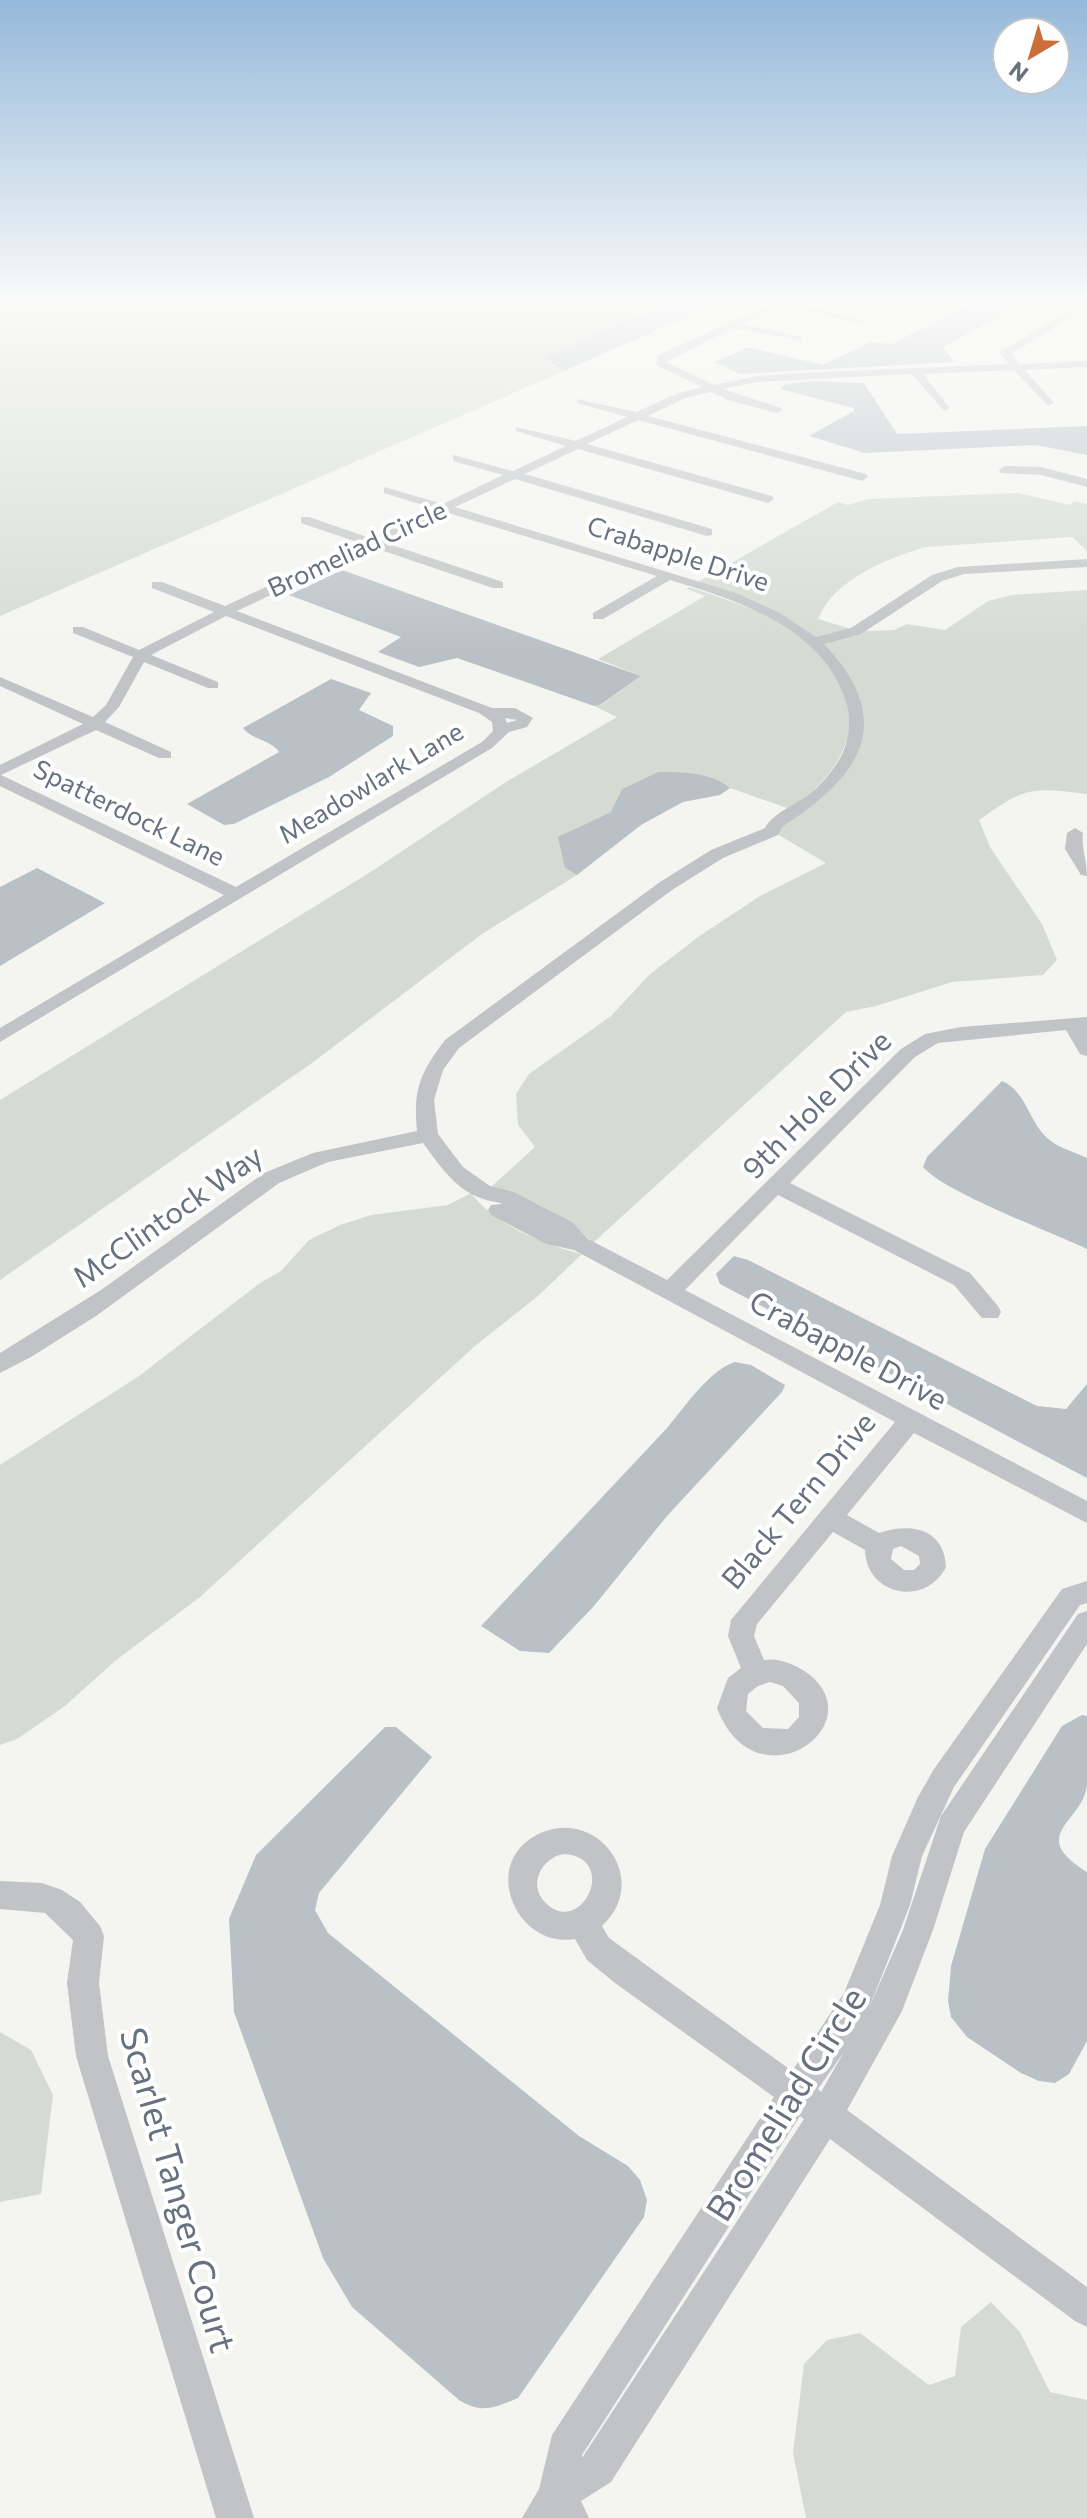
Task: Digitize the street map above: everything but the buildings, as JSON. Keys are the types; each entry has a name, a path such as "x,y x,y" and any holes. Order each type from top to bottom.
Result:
{"street":[{"name":"Bromeliad Circle","path":"141,655 224,611 629,420"},
{"path":"649,420 862,477"},
{"path":"520,429 768,499"},
{"path":"457,458 707,532"},
{"path":"1005,470 1041,471 1087,483"},
{"name":"Crabapple Drive","path":"388,490 666,577 775,616 815,642 835,663 856,697 859,726 848,759 829,785 775,824 772,831 747,844 731,847 666,886 452,1044 433,1069 424,1100 428,1135 456,1172 484,1192 494,1207 554,1239 580,1244 1087,1513"},
{"path":"305,520 498,585"},
{"path":"815,642 856,631 937,578 963,570 1087,563"},
{"path":"598,616 666,577"},
{"name":"Meadowlark Lane","path":"0,1036 487,745 498,738 503,729 499,720 490,713 157,585"},
{"path":"78,630 213,685"},
{"path":"0,771 95,724 112,707 141,655"},
{"path":"0,681 165,755"},
{"path":"490,713 515,713 525,718 522,724 503,729"},
{"name":"Spatterdock Lane","path":"0,780 236,894"},
{"path":"1075,833 1073,849 1087,871"},
{"path":"1080,1024 1087,1050"},
{"name":"9th Hole Drive","path":"669,1292 908,1053 932,1038 961,1033 1080,1024"},
{"name":"McClintock Way","path":"0,1364 131,1280 251,1190 286,1170 318,1158 428,1135"},
{"path":"778,1186 962,1279 990,1312"},
{"name":"Black Tern Drive","path":"756,1672 740,1628 911,1420"},
{"path":"829,1517 879,1546"},
{"name":"Bromeliad Circle","path":"556,2511 565,2448 855,2004 895,1905 917,1828 944,1778 1071,1597 1087,1592"},
{"name":"Bromeliad Circle","path":"556,2511 598,2469 826,2115 891,2000 918,1930 951,1826 1087,1622"},
{"name":"Scarlet Tanger Court","path":"0,1895 40,1896 68,1907 89,1936 83,1983 92,2056 235,2518"},
{"path":"582,1921 598,1949 617,1965 796,2093 1087,2309"}],"shaded area":[{"path":"0,420 452,420 0,616"},
{"path":"839,420 888,420 897,434 1087,426 1087,455 1036,445 865,453 809,436"},
{"path":"1018,493 1070,505 1074,501 1087,504 1087,551 1072,537 925,547 863,572 836,593 818,619 851,629 817,639 696,583 838,502 848,505 868,499"},
{"path":"342,570 641,676 594,706 457,658 419,667 378,652 401,637 289,595"},
{"path":"689,587 770,617 802,636 826,658 842,682 850,707 849,733 839,759 819,784 790,809 730,788 722,782 658,772 622,789 612,812 579,827 565,868 577,875 482,934 312,1063 0,1280 0,1100 369,873 506,782 617,717 594,706 601,705 641,676 598,659 705,596 687,589"},
{"path":"1087,590 1087,794 1053,790 1029,792 1007,801 979,820 990,847 1042,924 1057,960 1043,975 952,982 846,1012 593,1243 547,1209 491,1187 535,1147 518,1125 516,1094 529,1074 611,1016 649,975 698,937 760,896 826,863 777,834 782,825 832,786 850,766 861,745 864,722 860,698 846,672 823,644 864,631 894,630 907,624 945,630 988,601 1012,595"},
{"path":"331,679 371,693 359,710 393,726 393,736 329,777 234,824 224,825 187,804 279,752 243,728"},
{"path":"658,772 705,776 730,788 720,795 683,802 641,825 577,875 565,868 558,837 611,812 622,789"},
{"path":"37,868 105,903 0,966 0,887"},
{"path":"1002,1081 1022,1098 1035,1123 1050,1141 1087,1158 1087,1249 952,1188 923,1167 927,1157"},
{"path":"471,1193 492,1214 521,1232 582,1254 538,1296 475,1346 200,1597 115,1661 65,1706 17,1739 0,1745 0,1465 139,1376 260,1283 281,1271 309,1240 371,1215 448,1205"},
{"path":"734,1256 748,1260 1037,1406 1066,1409 1087,1384 1087,1478 720,1284 716,1274"},
{"path":"735,1362 751,1365 785,1385 782,1392 667,1516 594,1606 549,1653 520,1651 481,1626 667,1428 707,1381"},
{"path":"1082,1715 1087,1716 1087,1785 1083,1798 1059,1838 1061,1848 1069,1859 1087,1872 1087,2041 1069,2074 1055,2083 1039,2081 1021,2073 967,2037 951,2017 948,2001 951,1966 985,1849 1062,1726"},
{"path":"385,1727 396,1727 432,1757 319,1893 315,1910 328,1933 579,2136 628,2166 640,2180 647,2200 644,2217 518,2398 488,2408 475,2407 459,2400 352,2307 323,2258 234,2012 229,1919 256,1855"},
{"path":"0,2032 31,2050 53,2095 41,2194 0,2202"},
{"path":"991,2302 1020,2332 1050,2392 1087,2400 1087,2518 806,2518 793,2453 804,2364 827,2340 860,2333 929,2385 955,2376 961,2327"}]}
